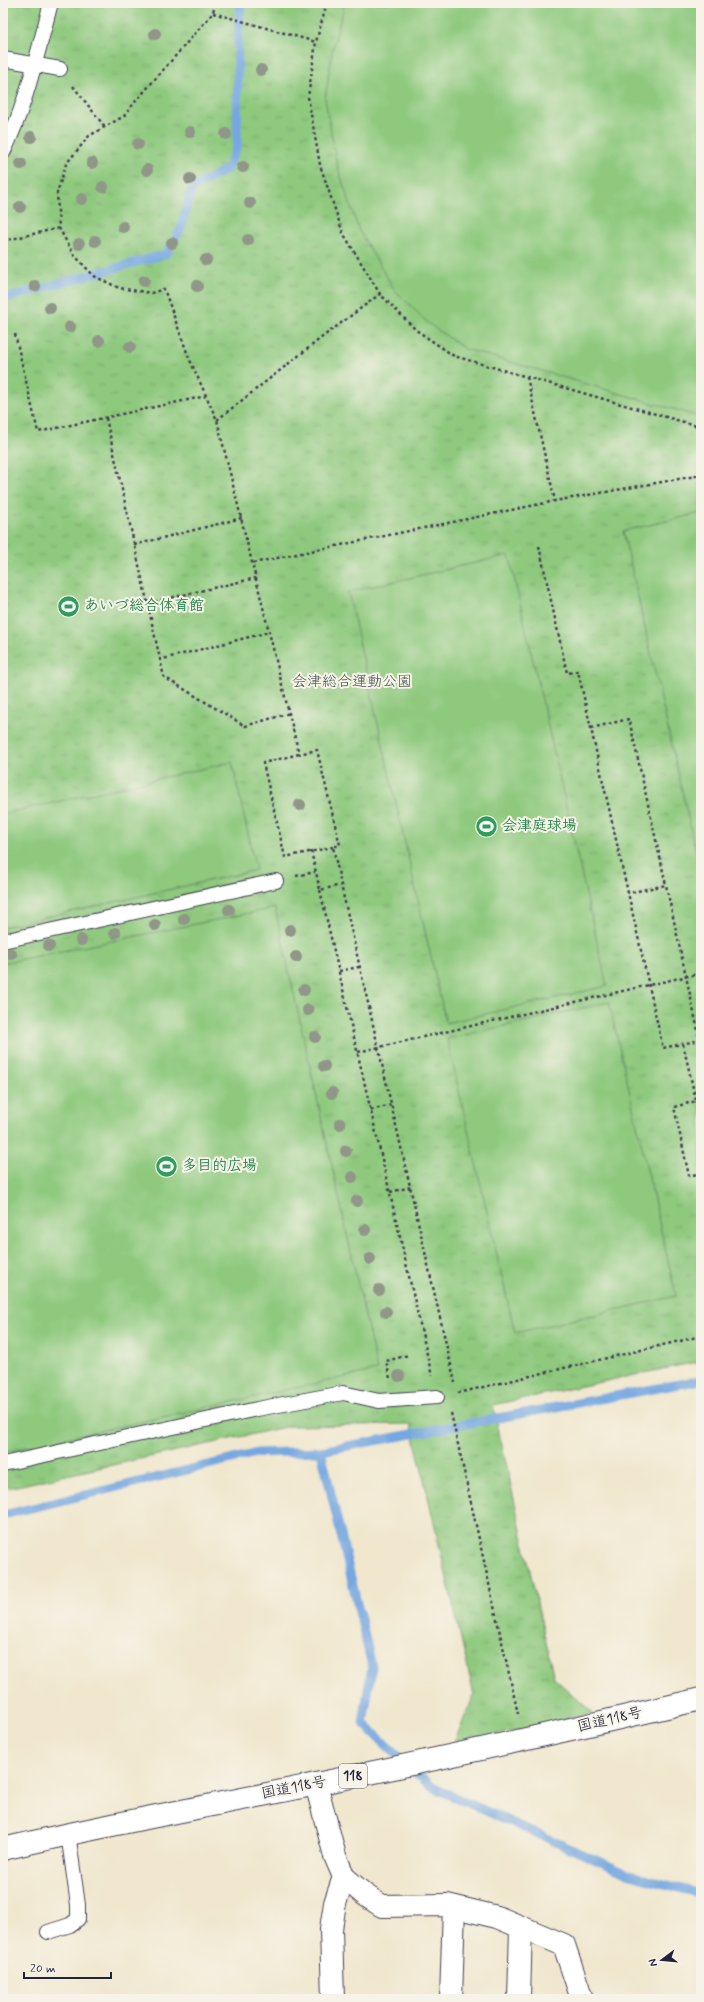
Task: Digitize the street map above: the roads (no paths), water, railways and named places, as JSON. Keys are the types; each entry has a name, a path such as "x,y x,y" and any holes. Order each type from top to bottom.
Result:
{"main road":[{"name":"国道118号","path":"3,1849 68,1833 316,1784 524,1740 701,1699"},
{"path":"316,1784 335,1856 344,1877 365,1895 382,1906 447,1905 497,1917 564,1945 582,1999"},
{"path":"333,1999 331,1929 335,1903 344,1877"},
{"path":"451,1999 454,1907"},
{"path":"519,1999 521,1927"}],"lane":[{"path":"3,153 15,129 50,3"},
{"path":"3,59 60,69"},
{"path":"3,941 276,881"},
{"path":"3,1464 343,1392 379,1401 442,1396"},
{"path":"48,1932 70,1925 78,1920 78,1905 68,1833"}],"waterway":[{"path":"3,299 166,254 181,228 192,188 227,169 237,147 238,34 241,3"},
{"path":"3,1515 257,1453 321,1451 701,1380"},
{"path":"321,1451 372,1666 363,1723 430,1786 630,1875 701,1894"}],"place":[{"name":"あいづ総合体育館","path":"68,606"},
{"name":"会津庭球場","path":"486,826"},
{"name":"多目的広場","path":"167,1166"}],"park label":[{"name":"会津総合運動公園","path":"352,682"}]}
